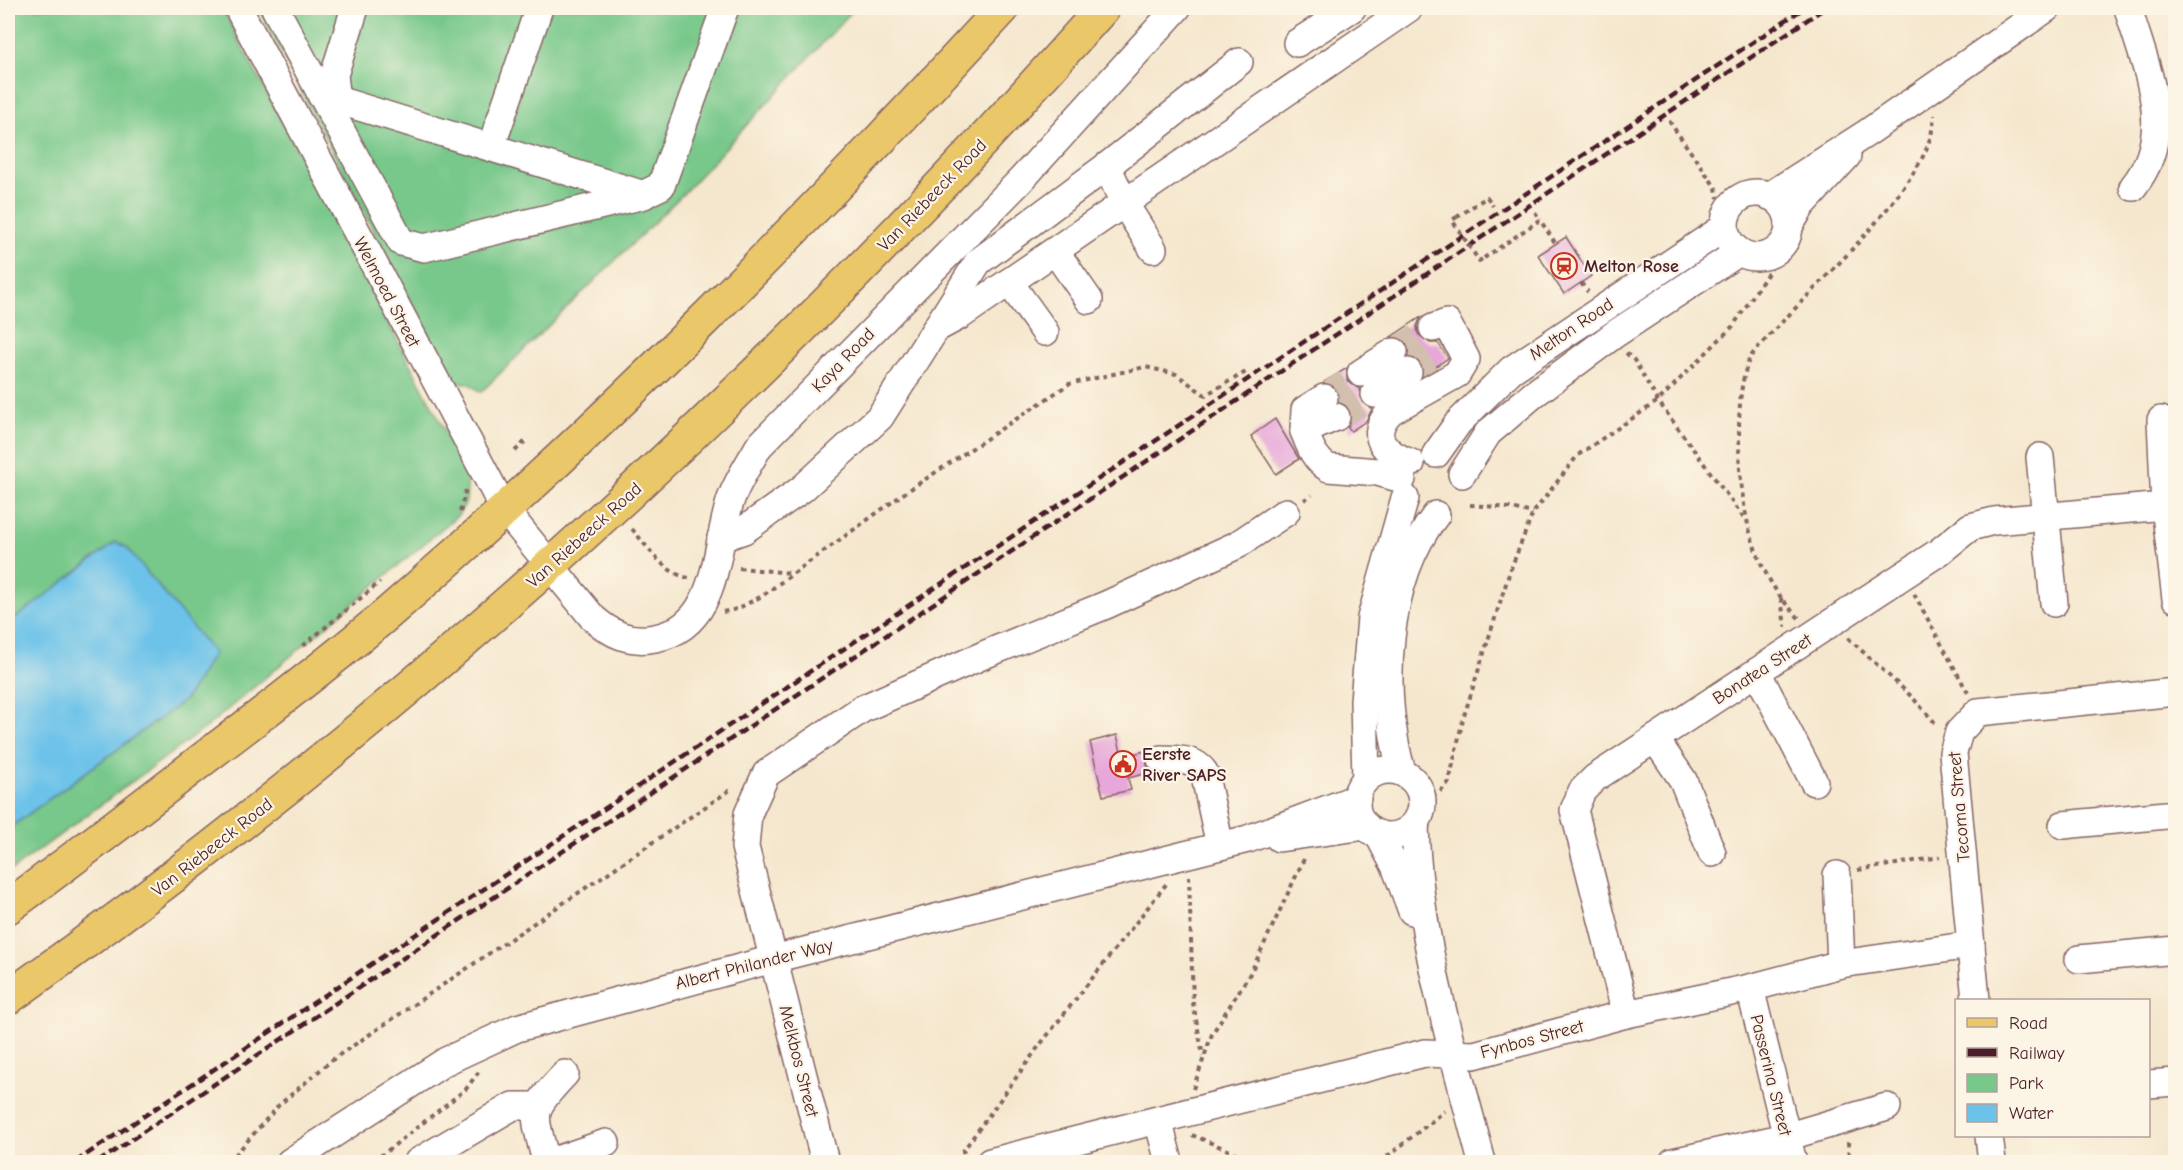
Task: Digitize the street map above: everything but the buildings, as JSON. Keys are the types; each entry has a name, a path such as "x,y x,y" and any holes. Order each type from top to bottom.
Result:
{"main road":[{"path":"8,907 283,698 386,615 575,446 736,290 872,150 1003,8"},
{"name":"Van Riebeeck Road","path":"8,998 113,923 265,806 409,689 550,567 708,421 849,281 1017,105 1103,8"}],"street":[{"name":"Welmoed Street","path":"238,8 504,509 550,567"},
{"path":"275,8 329,98 401,242 413,247 424,248 465,240 644,195 661,186 725,8"},
{"path":"329,98 334,75 356,8"},
{"path":"491,147 539,8"},
{"name":"Kaya Road","path":"550,567 593,618 610,633 630,639 649,639 667,636 686,625 703,606 738,482 759,446 1021,180 1177,8"},
{"path":"1297,43 1352,8"},
{"path":"936,329 961,315 1409,8"},
{"path":"1769,196 1868,133 1962,64 2047,8"},
{"path":"2128,8 2154,98 2157,137 2145,173 2133,188"},
{"path":"721,538 744,530 802,489 880,417 978,262 1107,166 1239,62"},
{"path":"329,98 644,195"},
{"path":"1789,226 1784,208 1769,196 1753,193 1740,198 1728,212 1725,227 1729,241 1739,252 1758,257 1771,254 1786,240 1789,226 1802,205 1868,133"},
{"path":"1107,166 1124,203 1153,249"},
{"name":"Melton Road","path":"1436,454 1458,423 1511,370 1725,227"},
{"path":"1054,251 1089,300"},
{"name":"Melton Road","path":"1462,474 1488,433 1534,394 1615,334 1739,252"},
{"path":"1009,282 1045,332"},
{"path":"1425,936 1372,830 1356,808 1361,788 1364,701 1371,618 1406,480 1418,457 1436,454 1456,464 1464,483 1459,501 1453,508 1436,515 1417,512 1406,480 1394,457 1382,443 1380,426 1391,411 1462,369 1467,359 1445,339"},
{"path":"1368,383 1401,362"},
{"path":"1330,408 1304,431 1314,455 1328,468 1378,472 1406,480"},
{"path":"2161,420 2175,599"},
{"path":"2040,457 2054,603"},
{"name":"Bonatea Street","path":"1626,1014 1575,810 1582,791 1595,778 1901,577 1976,524 2166,506"},
{"path":"760,783 779,763 862,709 986,654 1106,605 1226,550 1268,526 1286,512"},
{"path":"1402,772 1393,737 1390,645 1406,573 1418,541 1436,515"},
{"path":"1757,672 1814,782"},
{"path":"1978,712 2175,692"},
{"name":"Tecoma Street","path":"1977,999 1954,743 1965,723 1978,712"},
{"path":"1655,739 1683,780 1713,853"},
{"path":"1161,759 1190,761 1204,772 1220,846"},
{"path":"1361,788 1383,770 1402,772 1413,780 1422,798 1420,815 1415,824 1398,835 1372,830"},
{"name":"Melkbos Street","path":"760,783 748,814 745,847 825,1162"},
{"name":"Albert Philander Way","path":"290,1162 446,1061 498,1035 555,1016 773,959 1248,839 1361,788"},
{"path":"2063,825 2175,814"},
{"path":"1415,824 1416,862 1425,936 1482,1162"},
{"name":"Albert Philander Way","path":"1248,839 1372,830"},
{"path":"1837,875 1841,964"},
{"name":"Fynbos Street","path":"990,1162 1425,1053 1479,1054 1626,1014 1750,988 1841,964 1971,945"},
{"path":"2079,959 2175,950"},
{"name":"Passerina Street","path":"1750,988 1789,1150"},
{"path":"546,1162 536,1118 537,1106 565,1074"},
{"path":"2150,1084 2175,1082"},
{"path":"418,1162 513,1106 537,1106"},
{"path":"1673,1162 1789,1150 1887,1107"},
{"path":"1158,1120 1169,1162"},
{"path":"1989,1137 1992,1162"},
{"path":"551,1162 606,1143"}],"path":[{"path":"1934,111 1929,145 1917,167 1878,218 1750,357 1742,377 1739,413 1740,471 1745,519 1760,562 1778,594 1797,616 1841,632 1912,697 1954,743"},
{"path":"1669,121 1716,188 1718,198"},
{"path":"1493,206 1488,197 1452,220 1479,261 1540,220"},
{"path":"1535,212 1556,244"},
{"path":"1432,795 1440,792 1449,782 1462,720 1510,571 1533,513 1578,455 1658,401 1733,326 1774,264"},
{"path":"1624,350 1628,357 1634,360 1658,401 1745,519"},
{"path":"720,613 737,609 762,596 1053,392 1069,384 1145,367 1176,374 1204,395 1246,372"},
{"path":"515,451 528,439"},
{"path":"1470,506 1510,508 1533,513"},
{"path":"632,529 675,576 689,578"},
{"path":"729,567 792,573"},
{"path":"1901,577 1921,604 1978,712"},
{"path":"229,1162 279,1105 332,1059 656,842 711,801 738,785 760,783"},
{"path":"1257,1162 1188,1133 1185,1113 1212,1034 1251,972 1305,857 1305,851"},
{"path":"1837,875 1963,854"},
{"path":"1188,870 1193,1003 1203,1057"},
{"path":"965,1162 963,1151 1040,1046 1168,882"},
{"path":"373,1162 466,1089 481,1066"},
{"path":"1380,1162 1437,1115 1453,1107"}],"green space":[{"path":"8,8 222,8 468,474 466,502 458,515 208,726 8,873 8,829 185,700 213,653 127,548 116,542 8,624"},
{"path":"258,8 855,8 682,195 481,392 468,383 452,382"}],"water":[{"path":"116,542 127,548 214,653 185,700 8,829 8,624"}],"tunnel":[{"path":"1394,352 1433,328"},
{"path":"1408,372 1445,348"},
{"path":"1324,398 1361,373"},
{"path":"1336,417 1375,394"}],"railway":[{"path":"75,1162 1804,8"},
{"path":"98,1162 1825,8"}],"place":[{"name":"Melton Rose","path":"1564,266"},
{"name":"Eerste River SAPS","path":"1123,764"}]}
